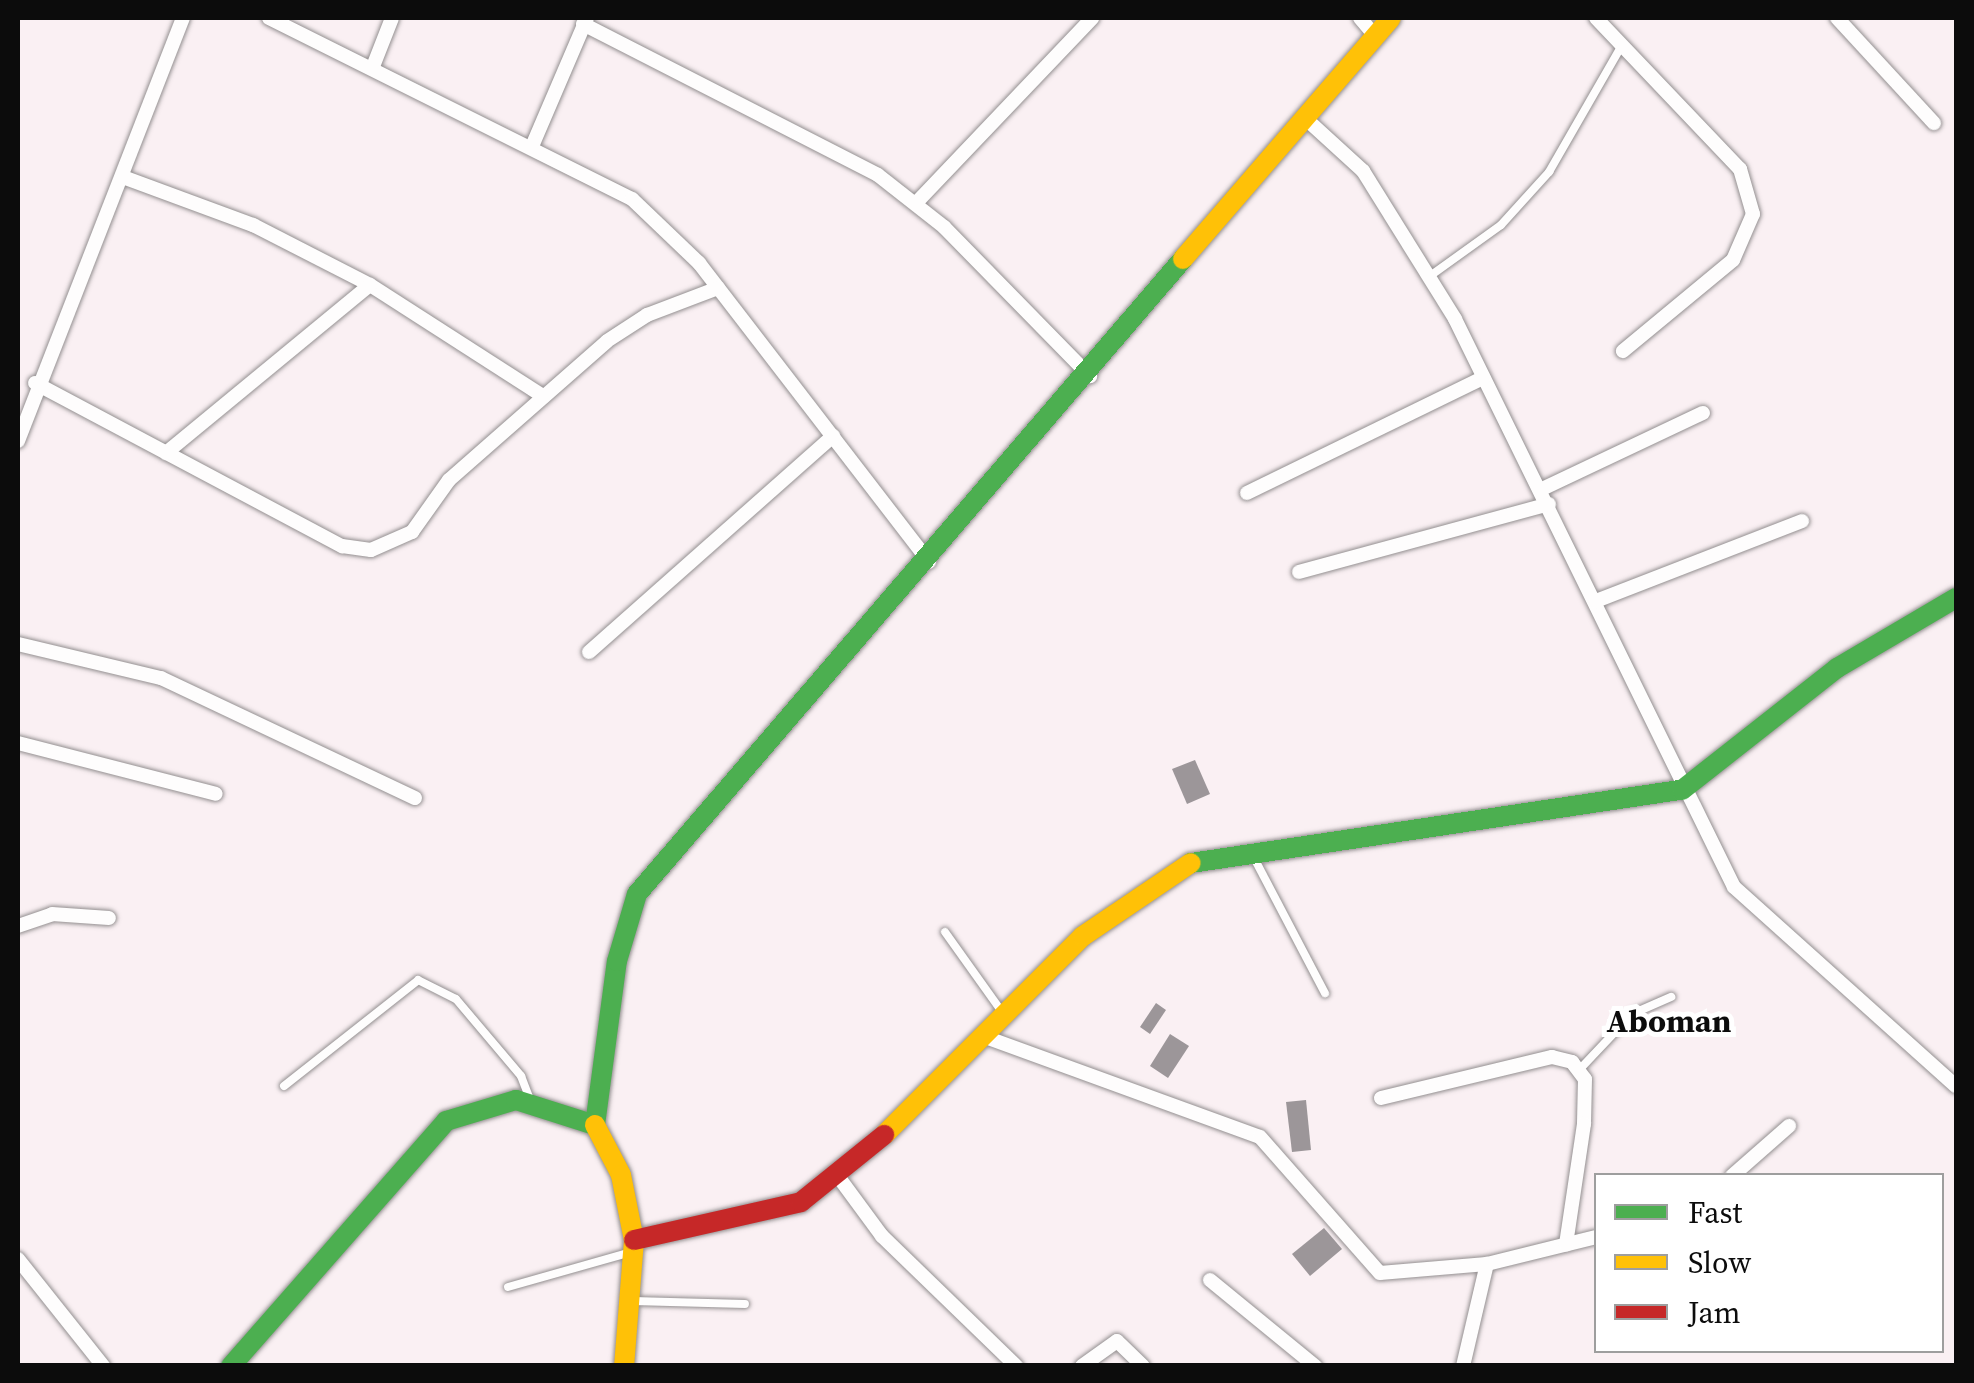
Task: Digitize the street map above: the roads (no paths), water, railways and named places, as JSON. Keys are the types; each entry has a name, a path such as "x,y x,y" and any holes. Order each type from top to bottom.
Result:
{"street":[{"path":"18,441 35,383 124,178 183,18"},
{"path":"269,18 374,64 534,144 632,199 718,288 929,562"},
{"path":"374,64 392,18"},
{"path":"916,202 1092,18"},
{"path":"1360,18 1375,36"},
{"path":"624,1366 633,1246 621,1175 595,1125 616,961 638,894 1090,376 1391,18"},
{"path":"1596,18 1740,169 1752,214 1733,260 1623,350"},
{"path":"1837,18 1934,123"},
{"path":"534,144 585,21 685,83 808,134 916,202 1090,376"},
{"path":"1305,118 1362,171 1430,276 1550,504 1682,790 1756,912 1804,944 1956,1086"},
{"path":"124,178 253,224 370,285 543,396"},
{"path":"166,453 370,285"},
{"path":"35,383 342,546 371,550 412,532 449,480 543,396 646,314 718,288"},
{"path":"1247,493 1482,378"},
{"path":"1542,489 1703,413"},
{"path":"589,652 834,436"},
{"path":"1299,572 1550,504"},
{"path":"1596,601 1802,521"},
{"path":"633,1246 801,1202 840,1179 988,1038 1006,1014 1083,936 1177,865 1682,790 1837,668 1956,598"},
{"path":"18,644 161,678 416,798"},
{"path":"18,743 216,794"},
{"path":"18,926 52,914 109,918"},
{"path":"988,1038 1260,1137 1380,1272 1487,1264 1594,1238"},
{"path":"1381,1098 1552,1057 1580,1070 1582,1139 1568,1186 1566,1245"},
{"path":"231,1366 446,1121 530,1102 595,1125"},
{"path":"1740,1173 1789,1126"},
{"path":"840,1179 864,1216 1014,1365"},
{"path":"18,1259 102,1366"},
{"path":"1463,1366 1487,1264"},
{"path":"1210,1280 1315,1366"},
{"path":"1082,1366 1117,1341 1143,1366"}],"lane":[{"path":"1430,276 1501,225 1549,172 1622,44"},
{"path":"1252,853 1325,993"},
{"path":"945,932 982,994 1006,1014"},
{"path":"284,1086 418,980 456,1000 520,1076 530,1102"},
{"path":"1580,1070 1632,1014 1671,996"},
{"path":"508,1287 633,1246"},
{"path":"628,1302 745,1304"}],"district":[{"name":"Aboman","path":"1669,1021"}]}
